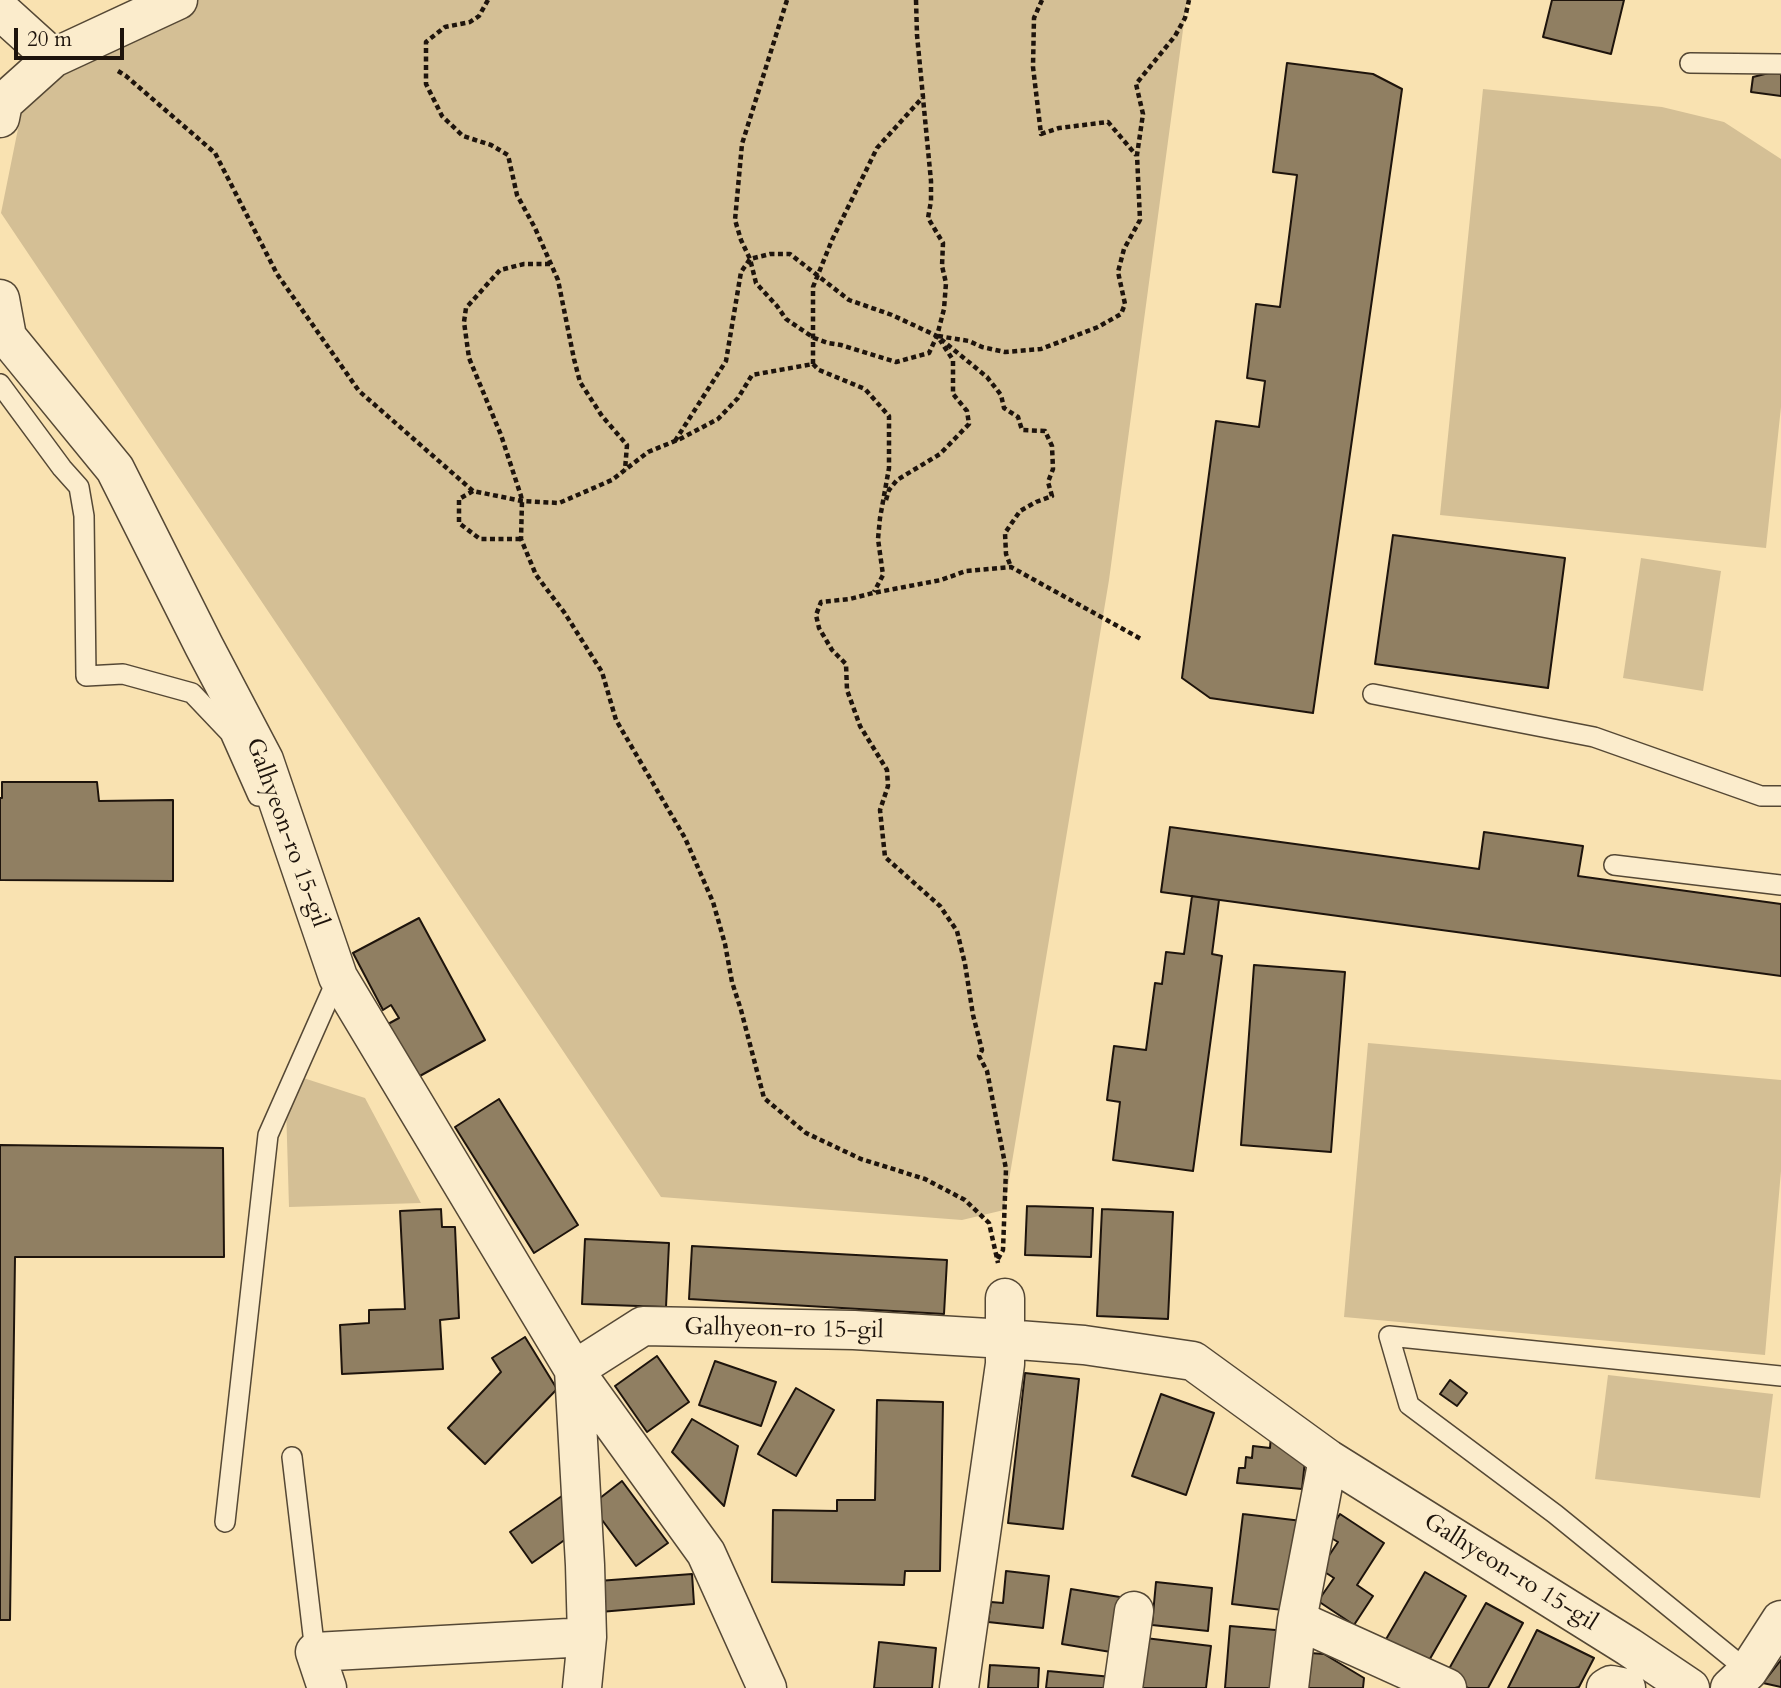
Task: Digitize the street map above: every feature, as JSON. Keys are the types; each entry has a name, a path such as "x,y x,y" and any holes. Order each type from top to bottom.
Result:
{"street":[{"path":"0,118 3,103 53,58 178,0"},
{"path":"0,10 53,58"},
{"name":"Galhyeon-ro 15-gil","path":"0,299 7,337 115,469 264,760 338,977 574,1370 706,1553 767,1688"},
{"path":"959,1688 1005,1364 1005,1298"},
{"name":"Galhyeon-ro 15-gil","path":"574,1370 643,1326 854,1330 1005,1339 1084,1345 1193,1361 1328,1459 1690,1688"},
{"path":"574,1370 587,1637 582,1688"},
{"path":"1289,1688 1297,1620 1328,1459"},
{"path":"1123,1688 1134,1611"},
{"path":"1297,1620 1447,1688"},
{"path":"1739,1679 1781,1620"},
{"path":"327,1688 315,1652 587,1637"},
{"path":"1606,1688 1611,1685 1626,1688"}],"lane":[{"path":"1690,63 1781,64"},
{"path":"0,384 79,487 84,516 86,676 123,674 192,693 230,733 261,803 294,848"},
{"path":"1373,694 1594,737 1761,796 1781,796"},
{"path":"1615,864 1781,885"},
{"path":"225,1522 268,1135 338,977"},
{"path":"1739,1679 1555,1514 1409,1405 1389,1336 1781,1376"},
{"path":"292,1457 315,1652"}],"path":[{"path":"488,0 479,16 470,22 444,27 425,42 426,84 442,116 463,136 491,145 508,155 517,195 558,280 580,383 602,416 627,445 625,471"},
{"path":"787,0 742,144 735,220 741,240 750,259 756,283 786,319 828,343 896,362 929,353 944,309 946,283 942,266 943,243 928,218 931,181 916,0"},
{"path":"1042,0 1034,18 1033,67 1041,134 1059,128 1108,122 1137,155"},
{"path":"937,336 969,341 1005,352 1041,349 1098,327 1121,314 1125,304 1118,272 1124,249 1140,220 1137,155 1143,114 1136,84 1175,36 1185,18 1189,0"},
{"path":"114,69 126,76 215,153 277,274 359,391 473,491 523,501 559,503 612,481 648,452 718,419 738,398 752,374 813,363"},
{"path":"873,593 883,575 878,539 889,468 889,416 864,389 819,370 813,363 813,287 832,240 877,148 923,97"},
{"path":"675,441 726,361 741,272 750,259 770,254 790,254 849,300 892,315 937,336 987,377 1002,395 1004,408 1018,417 1022,430 1045,432 1052,446 1053,469 1048,482 1052,496 1020,511 1005,533 1006,554 1011,568"},
{"path":"550,264 524,264 500,270 466,308 464,322 469,358 523,501 521,539 536,575 564,612 602,672 615,720 685,838 708,889 725,944 732,982 764,1098 806,1133 861,1158 925,1179 965,1200 989,1223 1005,1298"},
{"path":"880,518 889,490 897,481 940,454 969,424 967,411 953,394 953,360 937,336"},
{"path":"473,491 459,499 459,523 480,539 521,539"},
{"path":"997,1260 1003,1250 1006,1169 987,1071 979,1056 982,1049 957,931 940,906 885,857 880,810 888,786 887,770 860,726 847,690 846,664 832,650 819,628 816,615 821,602 850,599 941,580 966,571 1011,568 1141,639"}],"shaded area":[{"path":"178,0 1187,0 1109,580 1004,1210 962,1220 661,1197 1,213 21,114 53,58"},
{"path":"1483,89 1662,107 1724,122 1781,159 1781,407 1766,548 1440,515"},
{"path":"1641,558 1721,571 1703,691 1623,678"},
{"path":"1368,1043 1781,1080 1781,1171 1765,1355 1344,1317"},
{"path":"285,1072 365,1098 421,1203 289,1207"},
{"path":"1608,1375 1773,1394 1760,1498 1595,1479"}],"building":[{"path":"1552,0 1624,0 1611,54 1543,37"},
{"path":"1287,63 1373,74 1402,89 1313,713 1210,698 1182,678 1216,421 1259,427 1265,381 1247,378 1256,304 1280,307 1297,175 1273,172"},
{"path":"1781,70 1781,96 1751,92 1753,77"},
{"path":"1393,535 1565,558 1548,688 1375,664"},
{"path":"2,782 97,782 99,801 173,800 173,881 0,880"},
{"path":"1170,827 1479,869 1484,832 1583,846 1578,876 1781,904 1781,976 1161,892"},
{"path":"1192,896 1219,900 1212,954 1222,956 1193,1171 1113,1160 1120,1102 1107,1100 1114,1046 1146,1050 1155,983 1162,984 1166,952 1184,954"},
{"path":"419,918 485,1040 418,1077 388,1024 399,1018 391,1005 383,1010 353,953"},
{"path":"1254,965 1345,972 1331,1152 1241,1145"},
{"path":"499,1099 578,1225 534,1253 455,1127"},
{"path":"0,1145 223,1148 224,1257 15,1257 10,1620 0,1620"},
{"path":"1027,1206 1093,1208 1091,1257 1025,1255"},
{"path":"441,1209 442,1227 455,1227 459,1318 440,1320 443,1369 342,1374 340,1325 369,1323 369,1310 405,1309 400,1211"},
{"path":"1102,1209 1173,1212 1168,1319 1097,1316"},
{"path":"585,1239 669,1243 666,1307 582,1304"},
{"path":"692,1246 947,1260 944,1314 689,1299"},
{"path":"525,1337 557,1389 485,1464 448,1428 501,1372 492,1358"},
{"path":"657,1356 689,1402 647,1432 615,1386"},
{"path":"715,1361 776,1382 761,1426 699,1405"},
{"path":"1025,1373 1079,1379 1063,1529 1008,1523"},
{"path":"1450,1380 1467,1393 1457,1406 1440,1394"},
{"path":"796,1388 834,1410 796,1476 758,1454"},
{"path":"1161,1394 1214,1413 1186,1495 1132,1476"},
{"path":"877,1400 943,1402 940,1571 905,1571 904,1585 772,1582 773,1510 837,1511 837,1500 875,1500"},
{"path":"692,1419 738,1446 724,1506 672,1452"},
{"path":"1271,1434 1306,1451 1302,1489 1237,1483 1239,1468 1245,1468 1246,1457 1252,1458 1253,1446 1270,1448"},
{"path":"622,1481 668,1543 636,1566 591,1505"},
{"path":"572,1489 573,1534 532,1563 510,1532"},
{"path":"1243,1514 1302,1521 1291,1611 1232,1604"},
{"path":"1340,1514 1384,1543 1357,1585 1373,1596 1354,1625 1318,1601 1334,1578 1320,1569 1338,1542 1326,1535"},
{"path":"1006,1571 1049,1576 1043,1628 988,1622 991,1602 1003,1603"},
{"path":"1425,1572 1466,1596 1427,1664 1385,1641"},
{"path":"692,1574 694,1604 600,1612 598,1581"},
{"path":"1156,1582 1212,1588 1208,1631 1152,1625"},
{"path":"1071,1589 1126,1598 1117,1653 1062,1644"},
{"path":"1486,1603 1523,1623 1488,1688 1468,1688 1445,1676"},
{"path":"1230,1626 1287,1631 1281,1688 1225,1688"},
{"path":"1537,1630 1594,1658 1579,1687 1508,1688"},
{"path":"1137,1637 1211,1646 1206,1688 1131,1688"},
{"path":"879,1642 936,1648 932,1688 874,1688"},
{"path":"1310,1653 1324,1654 1364,1678 1363,1688 1308,1688"},
{"path":"1781,1660 1781,1687 1763,1683"},
{"path":"990,1665 1039,1668 1038,1688 988,1688"},
{"path":"1048,1671 1112,1677 1111,1688 1046,1688"}]}
